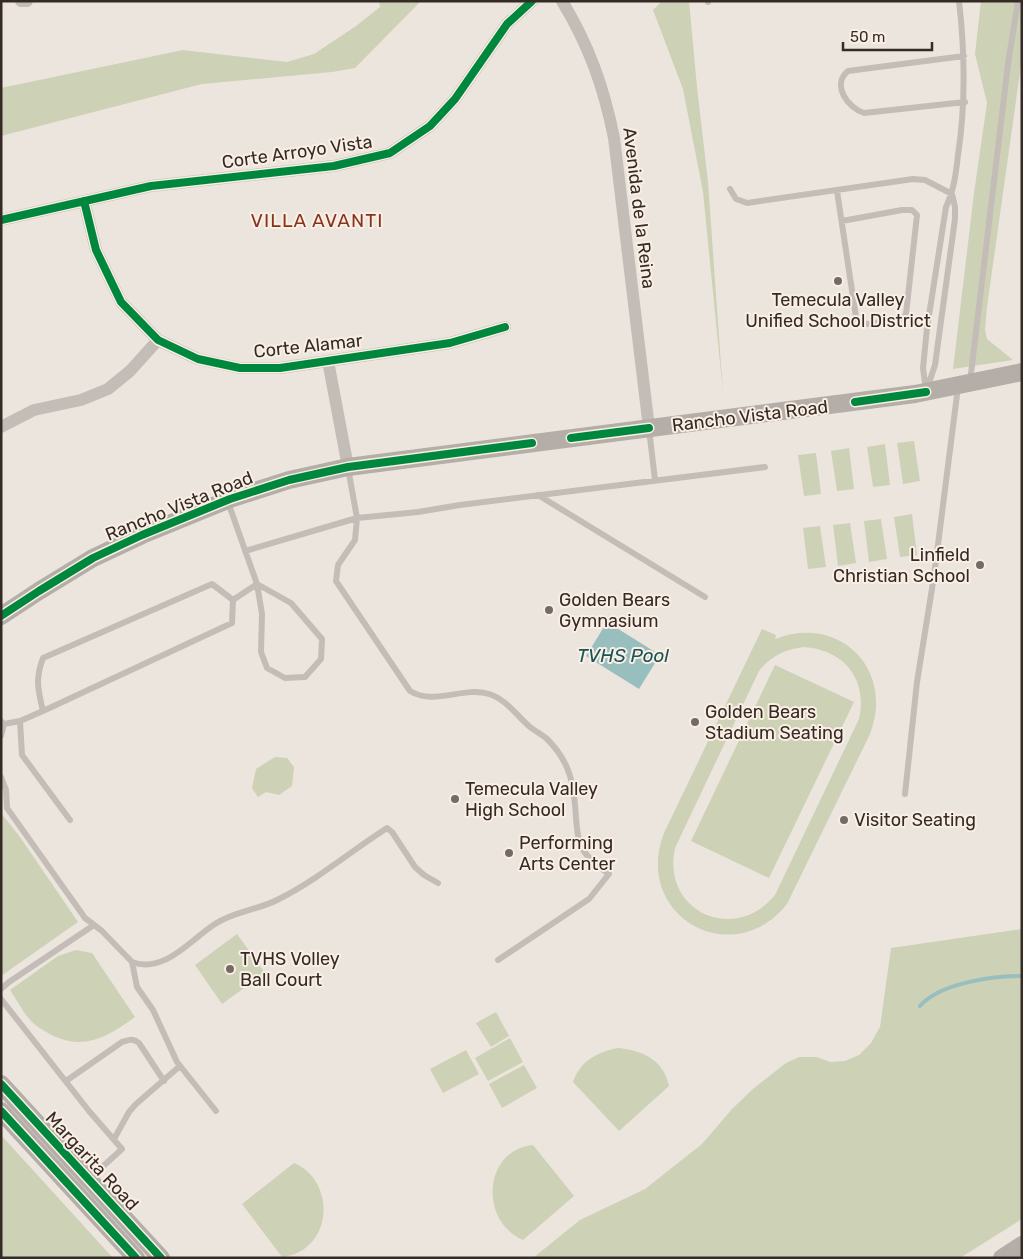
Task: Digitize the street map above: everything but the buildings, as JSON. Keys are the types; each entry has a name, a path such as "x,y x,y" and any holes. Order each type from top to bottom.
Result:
{"main road":[{"name":"Rancho Vista Road","path":"1,616 93,558 142,535 227,500 289,480 348,467 926,392 1022,372"},
{"name":"Margarita Road","path":"1,1084 161,1258"},
{"name":"Margarita Road","path":"1,1111 136,1258"},
{"path":"1002,1258 1022,1245"}],"street":[{"path":"21,1 27,1"},
{"name":"Corte Arroyo Vista","path":"1,220 150,186 334,166 390,153 430,126 456,99 507,24 532,1"},
{"name":"Avenida de la Reina","path":"562,1 595,65 607,105 614,138 649,428"},
{"name":"Corte Alamar","path":"84,200 96,250 121,302 158,340 198,359 240,368 280,368 450,343 505,327"},
{"path":"1,427 34,410 81,400 108,389 130,371 158,340"},
{"path":"328,361 348,467"}],"lane":[{"path":"926,392 923,368 927,328 946,207 952,194 965,102 964,56 959,1"},
{"path":"905,794 917,682 964,385 1018,1"},
{"path":"964,56 848,71 841,83 846,101 852,107 864,113 965,102"},
{"path":"730,189 736,199 747,202 913,179 925,180 952,194 955,207 953,228 935,366 926,392"},
{"path":"836,191 856,318 860,323 868,324 902,319 906,314 918,215 912,210 902,210 842,221"},
{"path":"649,428 655,480"},
{"path":"348,467 357,518 355,540 338,565 336,581 410,691 415,694 429,696 480,692 497,698 545,738 564,762 570,774 581,847 599,868 609,874 589,899 498,960"},
{"path":"245,551 357,518 418,512 460,505 765,467"},
{"path":"538,495 704,597"},
{"path":"227,500 257,584 262,614 261,652 267,668 285,678 305,677 321,659 322,639 290,603 257,584"},
{"path":"43,710 38,691 38,672 44,658 212,584 233,600"},
{"path":"233,600 257,584"},
{"path":"1,736 2,722 20,721 232,623 233,600"},
{"path":"20,721 22,755 70,820"},
{"path":"1,777 6,790 7,808 85,918 132,962 140,965 160,962 182,950 216,923 278,900 388,828 415,867 424,876 438,883"},
{"path":"1,989 94,925"},
{"path":"132,962 137,987 154,1010 180,1066 216,1111"},
{"path":"1,999 122,1149 89,1179"},
{"path":"66,1081 122,1042 130,1039 139,1043 164,1081"},
{"path":"114,1139 129,1112 136,1104 180,1066"}],"green space":[{"path":"379,1 421,1 355,68 332,72 202,84 1,136 1,88 183,50 287,62 314,54 356,26 380,7"},
{"path":"662,1 689,1 708,182 723,393 703,192 683,89 653,10"},
{"path":"981,1 1022,1 1022,58 985,330 987,339 1013,360 953,369 987,103 975,54"},
{"path":"914,441 920,481 903,484 897,443"},
{"path":"885,444 890,485 873,487 867,447"},
{"path":"849,448 854,489 837,491 831,451"},
{"path":"816,453 821,494 804,496 798,455"},
{"path":"912,514 917,555 900,557 894,517"},
{"path":"881,519 887,559 869,562 864,521"},
{"path":"850,523 856,563 838,566 833,525"},
{"path":"820,526 826,567 808,569 803,528"},
{"path":"762,629 776,635 775,639 798,633 820,634 840,641 856,653 868,669 875,688 876,710 870,734 787,904 765,924 740,934 715,933 693,925 674,910 662,888 658,862 664,833","holes":["804,647 818,649 831,654 841,661 850,669 856,679 860,691 859,719 775,895 758,910 740,918 722,919 704,914 690,904 679,889 674,870 675,848 759,671 768,661 791,649"]},
{"path":"775,665 854,702 769,878 691,841"},
{"path":"275,757 287,758 294,767 292,786 279,795 266,792 258,797 252,788 256,769"},
{"path":"1,813 20,837 78,922 1,976"},
{"path":"1022,929 1022,1219 960,1258 533,1258 580,1220 645,1189 702,1144 732,1109 754,1088 786,1063 799,1057 816,1057 831,1062 845,1061 859,1055 871,1043 880,1027 891,948"},
{"name":"TVHS Volley Ball Court","path":"237,934 265,973 222,1004 195,965"},
{"path":"76,950 92,953 135,1017 104,1036 83,1042 60,1039 32,1022 10,990 58,956"},
{"path":"496,1012 509,1036 491,1047 476,1023"},
{"path":"510,1038 523,1062 488,1081 475,1058"},
{"path":"618,1048 635,1051 651,1058 662,1069 669,1086 619,1131 573,1082 580,1068 590,1059 603,1052"},
{"path":"466,1050 479,1074 443,1093 430,1069"},
{"path":"524,1065 537,1088 502,1108 489,1084"},
{"path":"1,1135 113,1258 1,1258"},
{"path":"533,1145 574,1196 523,1240 509,1231 499,1218 494,1203 493,1187 496,1172 504,1159 516,1150"},
{"path":"294,1163 308,1172 318,1185 323,1200 323,1215 319,1230 311,1243 299,1252 282,1257 242,1204"}],"water":[{"name":"TVHS Pool","path":"607,622 660,655 639,689 586,656"}],"waterway":[{"path":"920,1006 929,998 953,986 982,979 1022,976"}],"cycle path":[{"path":"1,220 151,186 334,166 390,153 430,126 455,99 507,24 532,1"},
{"path":"84,201 96,250 121,302 158,340 198,359 240,368 280,368 450,343 505,327"},
{"path":"855,402 926,392"},
{"path":"571,438 649,428"},
{"path":"1,616 93,558 142,535 230,499 289,480 348,467 532,443"},
{"path":"1,1084 161,1258"},
{"path":"1,1111 136,1258"}],"place":[{"name":"Temecula Valley Unified School District","path":"838,281"},
{"name":"Linfield Christian School","path":"980,565"},
{"name":"Golden Bears Gymnasium","path":"549,610"},
{"name":"Golden Bears Stadium Seating","path":"695,722"},
{"name":"Temecula Valley High School","path":"455,799"},
{"name":"Visitor Seating","path":"844,820"},
{"name":"Performing Arts Center","path":"509,853"},
{"name":"TVHS Volley Ball Court","path":"230,969"}],"district":[{"name":"VILLA AVANTI","path":"317,220"}]}
